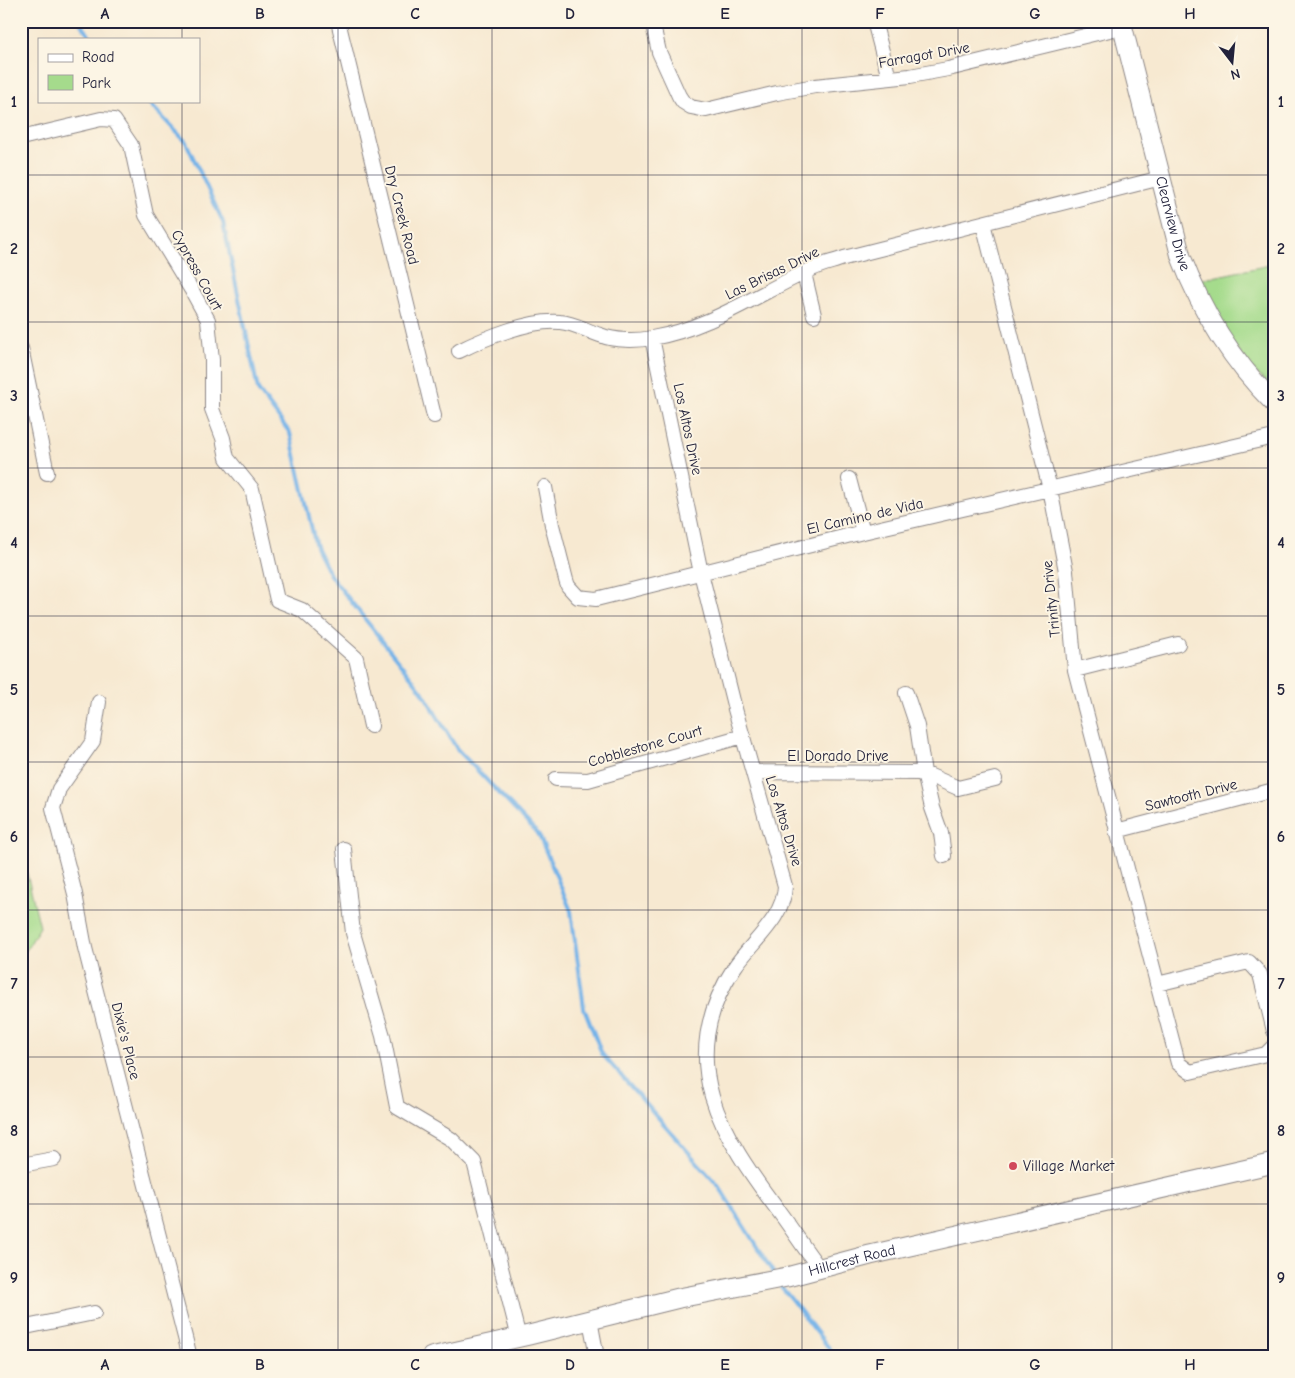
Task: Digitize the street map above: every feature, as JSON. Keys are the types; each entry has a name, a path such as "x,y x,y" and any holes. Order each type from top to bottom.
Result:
{"street":[{"name":"Dry Creek Road","path":"338,21 434,416"},
{"name":"Farragot Drive","path":"652,21 659,52 673,85 683,102 696,109 706,110 815,86 889,78 948,68 1122,24"},
{"path":"874,21 889,78"},
{"name":"Clearview Drive","path":"1122,24 1181,258 1200,302 1220,337 1256,385 1274,403"},
{"name":"Cypress Court","path":"21,138 102,119 114,120 123,130 131,145 146,215 192,289 208,320 212,360 212,409 228,458 252,489 277,600 302,610 356,658 371,726"},
{"name":"Las Brisas Drive","path":"459,351 494,335 545,322 572,324 602,336 618,339 652,338 720,316 804,273 844,258 1160,178"},
{"name":"Trinity Drive","path":"983,224 1050,489 1066,571 1075,670 1178,1063 1190,1072 1266,1054 1274,1046"},
{"path":"804,273 814,315"},
{"name":"Los Altos Drive","path":"652,338 701,573 742,736 784,878 785,892 777,913 735,967 716,1002 708,1024 706,1066 709,1086 714,1106 735,1148 760,1187 820,1269"},
{"path":"21,348 47,473"},
{"name":"El Camino de Vida","path":"545,487 552,525 568,586 578,597 596,599 862,532 1274,437"},
{"path":"849,479 862,532"},
{"path":"1075,670 1178,644"},
{"path":"906,693 917,726 924,773 932,808 941,833 944,856"},
{"name":"Dixie's Place","path":"99,702 93,741 59,789 52,808 75,894 88,958 190,1357"},
{"name":"Cobblestone Court","path":"556,779 588,780 742,736"},
{"name":"El Dorado Drive","path":"752,772 924,773 958,788 995,779"},
{"name":"Sawtooth Drive","path":"1116,831 1274,790"},
{"path":"344,849 353,933 383,1036 397,1106 451,1139 474,1162 519,1338"},
{"path":"1157,984 1249,962 1260,974 1274,1031"},
{"path":"21,1165 54,1159"},
{"name":"Hillcrest Road","path":"431,1357 519,1338 679,1298 820,1269 870,1255 1274,1163"},
{"path":"21,1328 94,1313"},
{"path":"590,1320 597,1357"}],"green space":[{"path":"1274,264 1274,390 1251,368 1210,312 1199,280"},
{"path":"21,849 40,927 21,959"}],"waterway":[{"path":"79,21 91,38"},
{"path":"148,102 186,142 223,222 258,390 290,433 316,547 330,575 422,691 457,749 539,835 571,911 584,1008 602,1054 720,1188 774,1274"},
{"path":"780,1285 836,1357"}],"place":[{"name":"Village Market","path":"1013,1166"}]}
